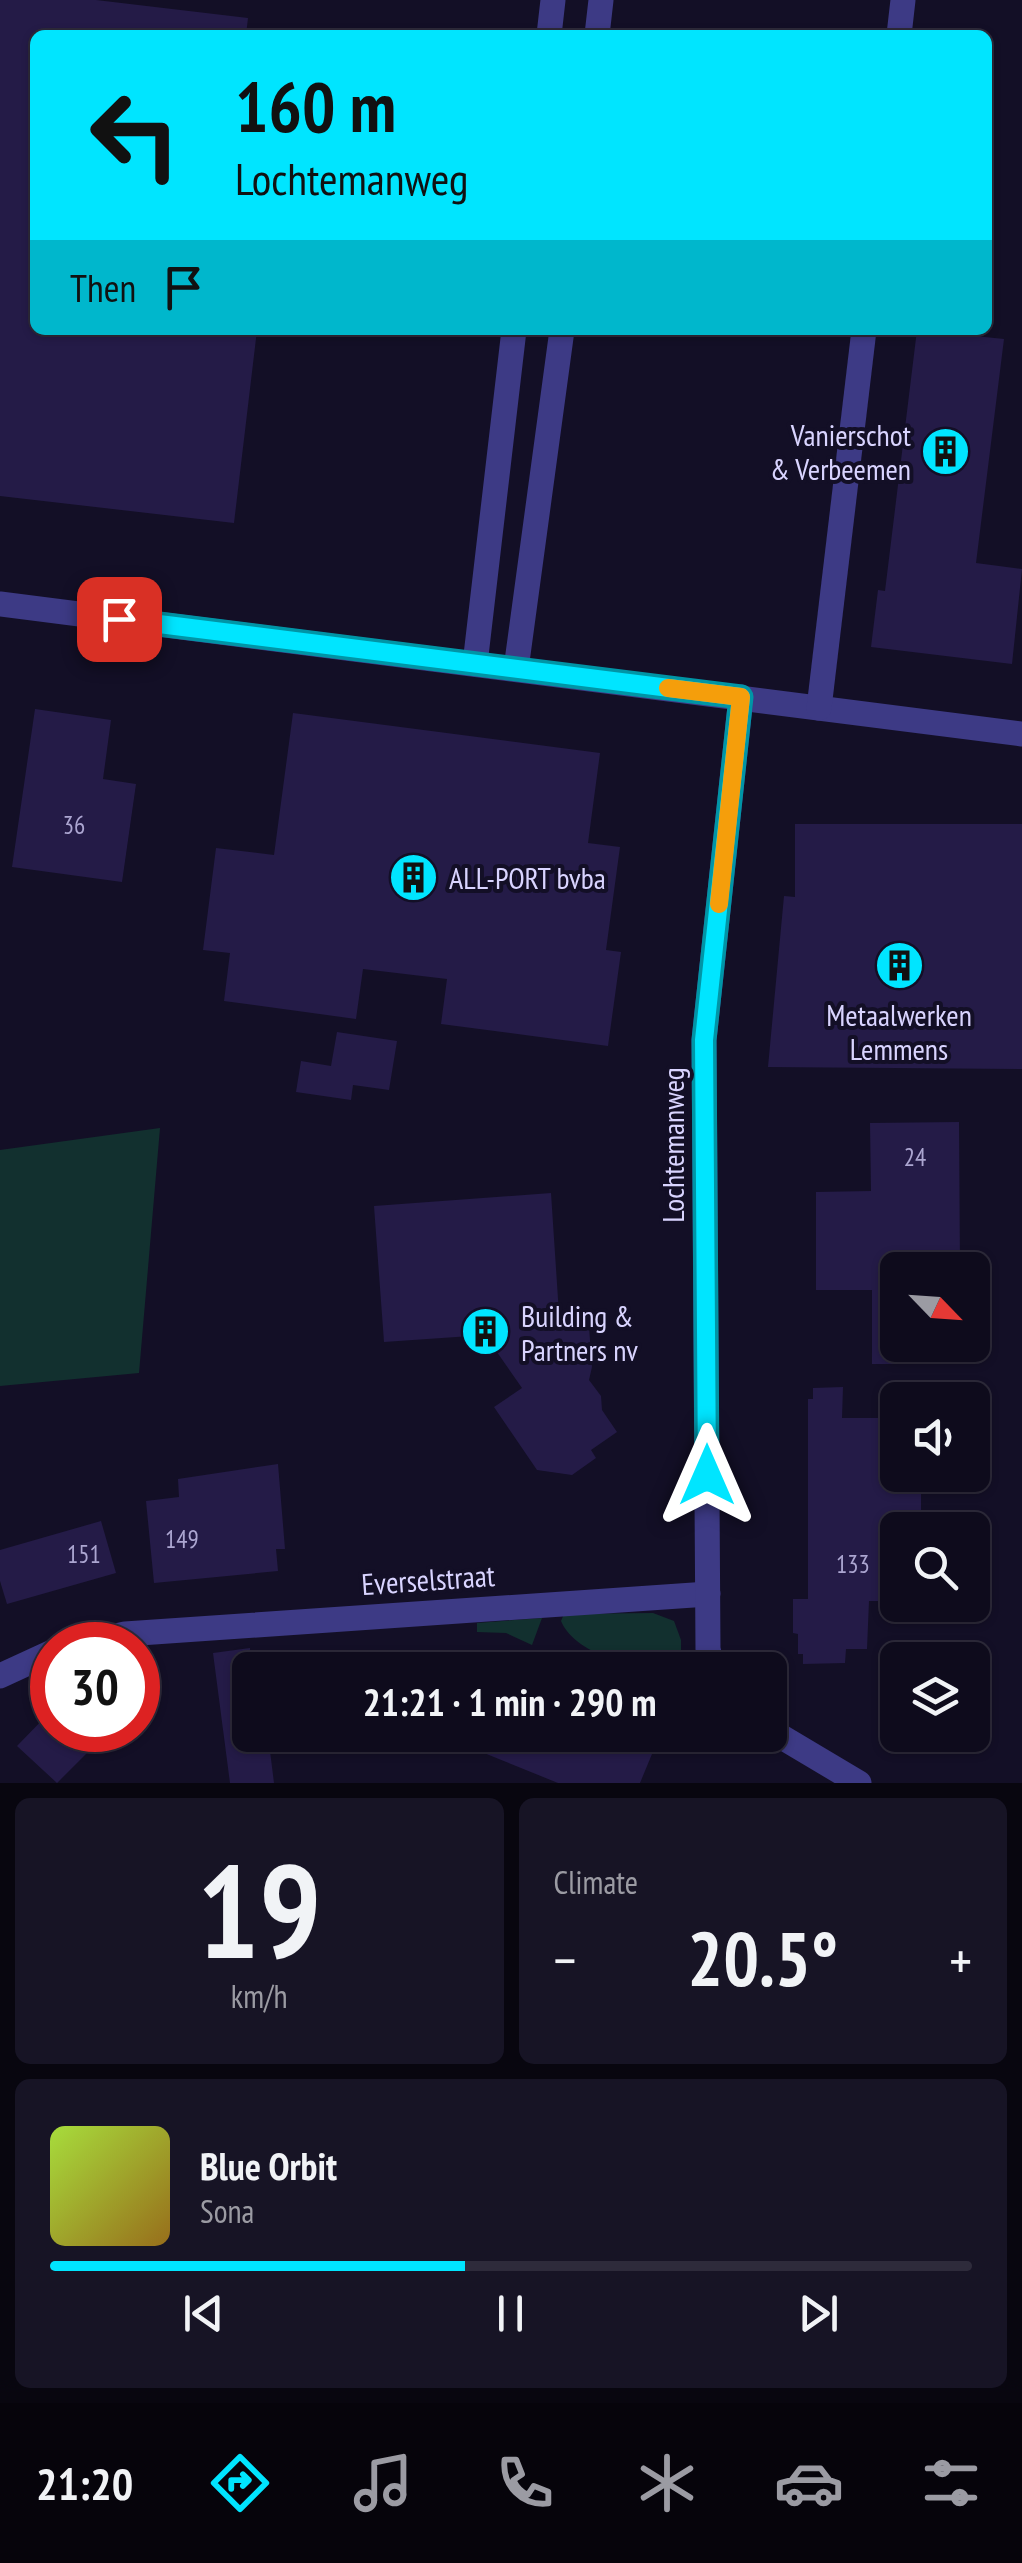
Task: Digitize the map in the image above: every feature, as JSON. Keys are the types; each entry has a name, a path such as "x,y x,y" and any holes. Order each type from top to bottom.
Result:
{"street":[{"path":"550,30 553,0"},
{"path":"598,30 601,0"},
{"path":"899,30 902,0"},
{"path":"475,664 513,335"},
{"path":"516,669 561,335"},
{"path":"819,708 863,335"},
{"path":"0,604 1022,734"},
{"name":"Lochtemanweg","path":"708,1594 704,1040 741,697"},
{"path":"708,1594 709,1652"},
{"name":"Everselstraat","path":"160,1632 708,1594"},
{"path":"0,1676 30,1662"},
{"path":"787,1740 859,1783"}],"green space":[{"path":"160,1128 139,1373 0,1386 0,1150"},
{"path":"653,1613 674,1621 681,1652 594,1652 569,1634 561,1621 564,1614"},
{"path":"542,1618 532,1645 506,1633 477,1632 477,1623"}],"building":[{"path":"0,0 96,0 248,18 247,30 30,30 30,335 256,335 234,523 0,496"},
{"name":"Vanierschot & Verbeemen","path":"916,335 1004,339 976,563 1022,569 1012,664 871,647 878,590 885,591"},
{"path":"35,709 111,720 103,779 136,784 122,882 12,867"},
{"name":"ALL-PORT bvba","path":"293,713 600,753 588,843 620,847 606,950 621,952 608,1046 441,1024 447,979 363,969 356,1019 224,1001 230,953 203,950 216,848 274,855"},
{"name":"Metaalwerken Lemmens","path":"795,824 1022,824 1022,1069 768,1067 784,896 795,897"},
{"path":"337,1032 397,1041 389,1090 353,1085 351,1100 296,1092 301,1061 331,1066"},
{"path":"959,1122 960,1252 880,1252 880,1362 898,1364 872,1364 872,1290 816,1290 816,1192 871,1191 870,1123"},
{"name":"Building & Partners nv","path":"551,1193 560,1329 589,1327 589,1380 617,1432 591,1450 596,1458 572,1475 537,1470 494,1407 522,1388 485,1335 384,1342 374,1206"},
{"path":"843,1387 842,1418 880,1418 880,1492 921,1492 921,1512 880,1512 880,1601 869,1601 867,1649 846,1649 845,1663 803,1664 803,1654 798,1654 798,1634 793,1633 793,1599 808,1599 808,1399 813,1399 813,1388"},
{"path":"278,1464 285,1549 276,1549 278,1571 154,1583 146,1501 179,1497 178,1479"},
{"path":"101,1521 116,1573 7,1604 0,1581 0,1550"},
{"path":"250,1648 250,1652 232,1652 232,1752 270,1752 274,1783 230,1783 213,1653"},
{"path":"30,1733 30,1752 88,1752 57,1783 17,1746"},
{"path":"481,1752 652,1754 640,1783 558,1783"}],"slow traffic":[{"path":"668,688 741,697 719,904"}],"place":[{"name":"Vanierschot & Verbeemen","path":"946,451"},
{"name":"ALL-PORT bvba","path":"414,877"},
{"name":"Metaalwerken Lemmens","path":"899,965"},
{"name":"Building & Partners nv","path":"486,1332"}],"route":[{"path":"119,619 741,697 704,1040 707,1475"}]}
